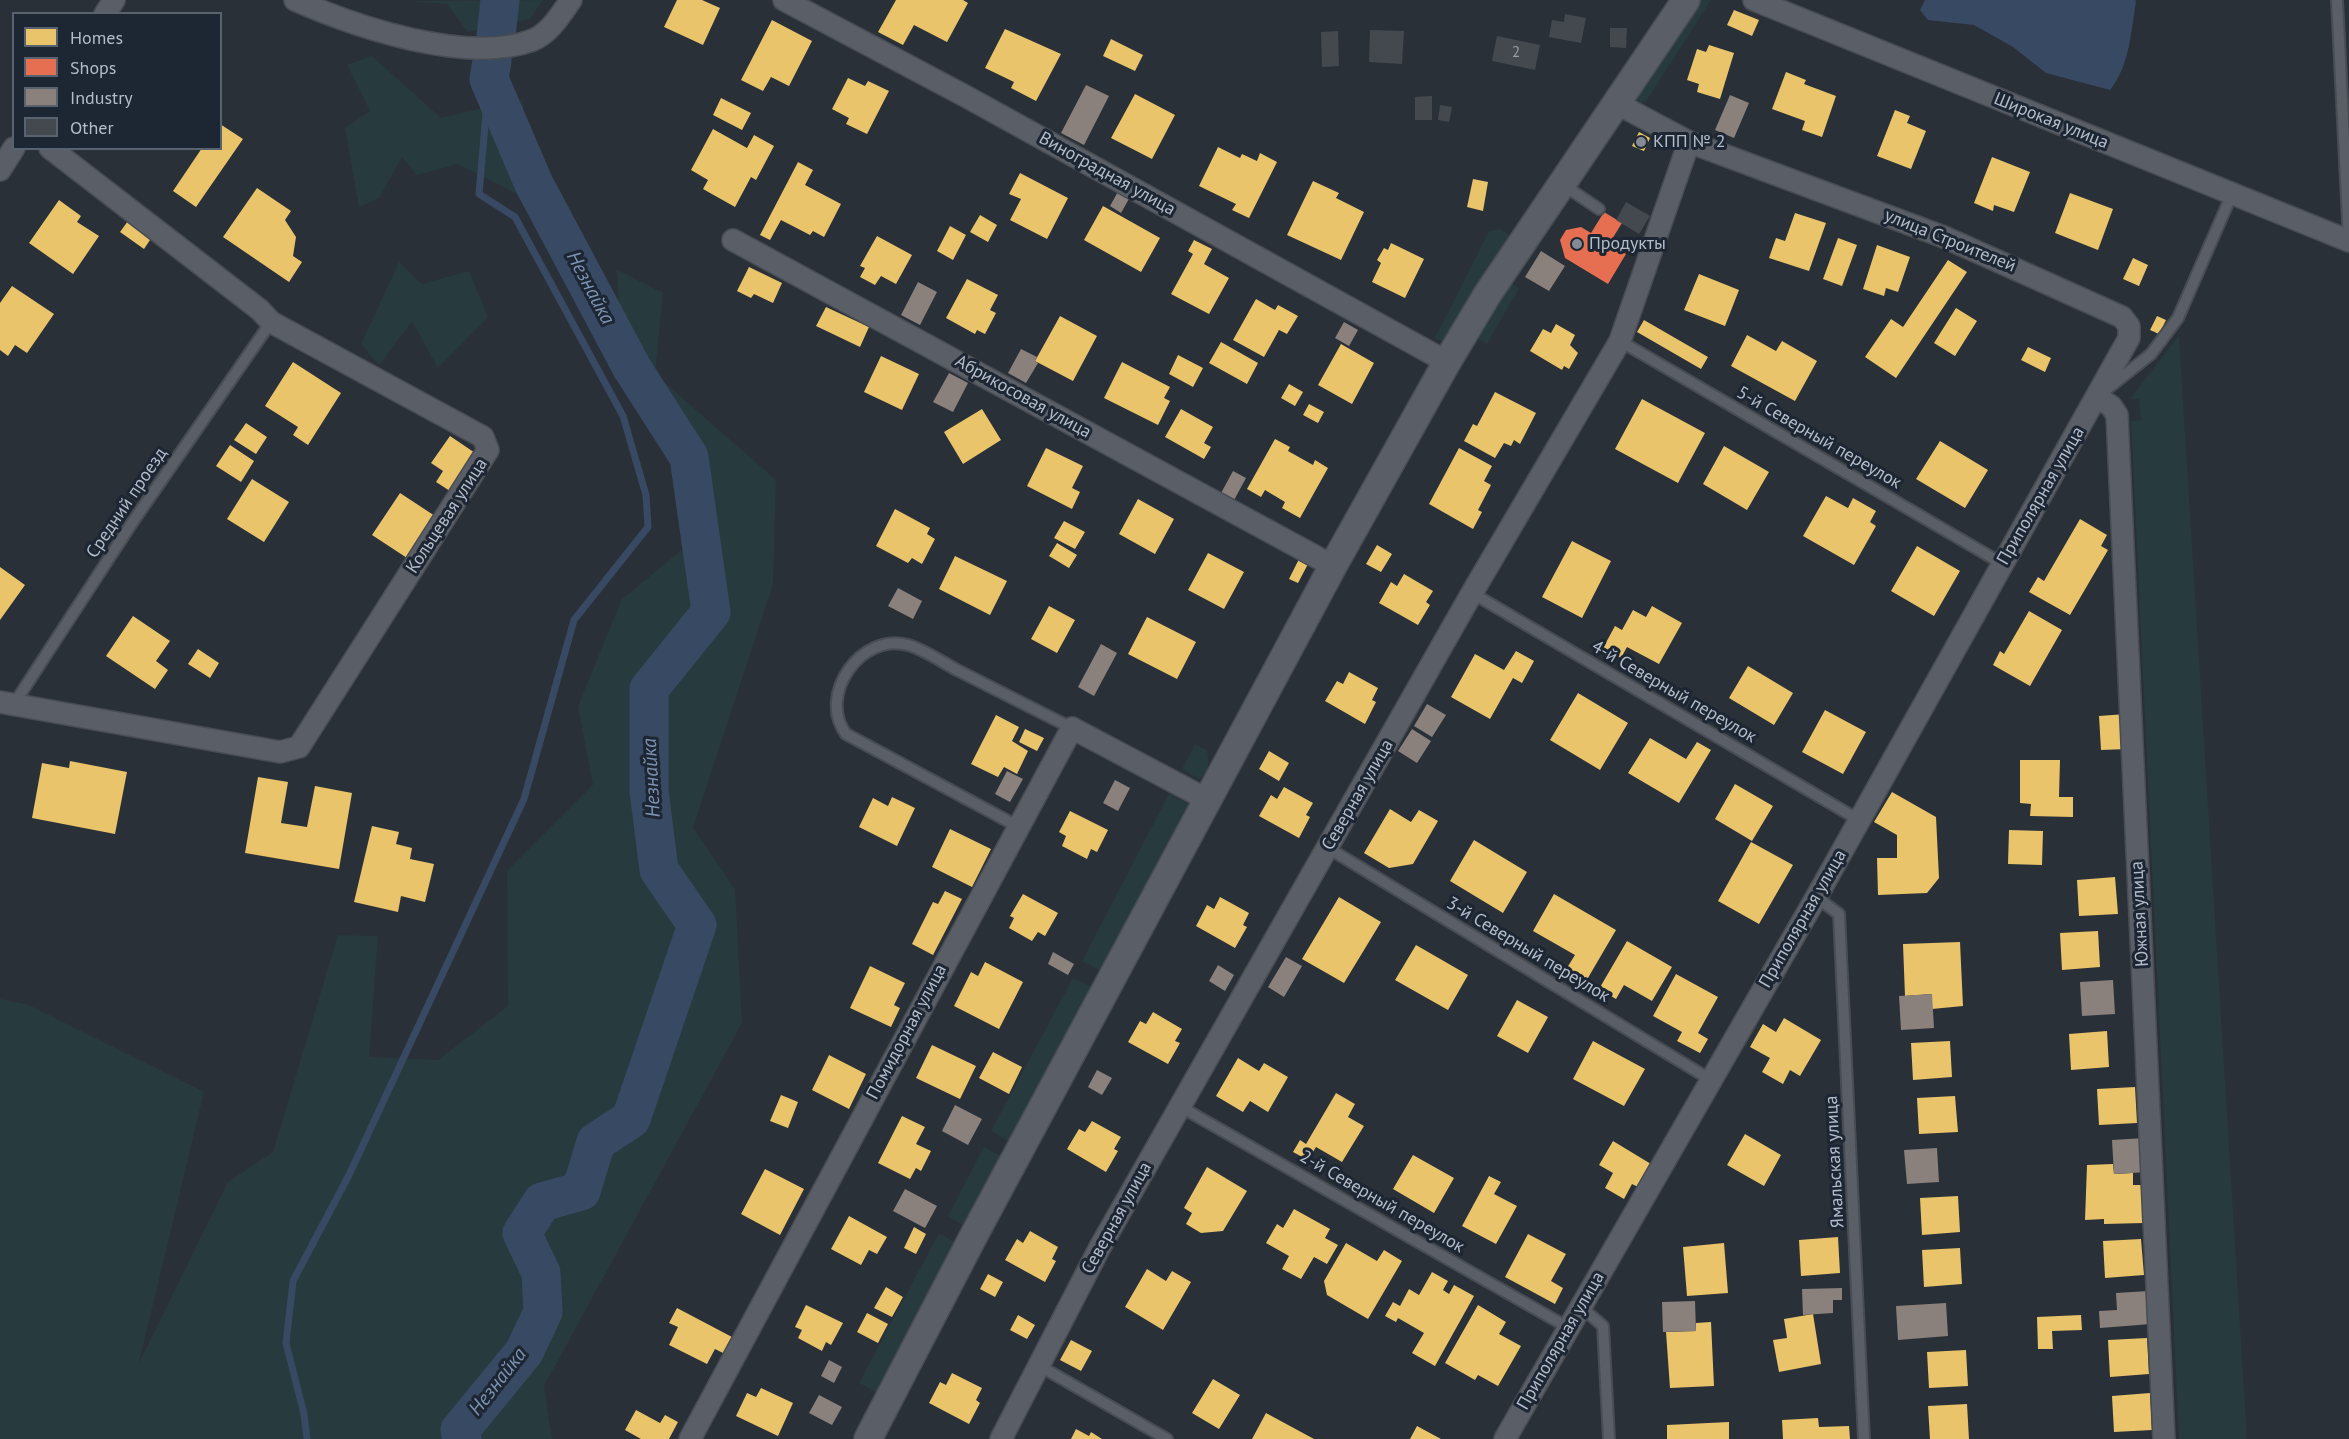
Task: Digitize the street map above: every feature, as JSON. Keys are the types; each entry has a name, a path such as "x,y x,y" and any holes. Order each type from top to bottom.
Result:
{"street":[{"path":"295,0 393,35 456,48 503,46 533,40 551,25 571,0"},
{"name":"Виноградная улица","path":"784,0 977,102 1438,356"},
{"path":"868,1439 973,1237 1208,800 1324,561 1438,356 1487,295 1686,0"},
{"name":"Широкая улица","path":"1754,0 2349,241"},
{"name":"улица Строителей","path":"1616,103 1689,142 1944,237 2122,317 2129,326 2129,338 2097,397"},
{"name":"Северная улица","path":"1001,1439 1099,1249 1179,1106 1472,593 1620,341 1689,142"},
{"path":"0,170 13,150"},
{"name":"Кольцевая улица","path":"7,703 280,752 299,747 488,450 483,437 271,322 260,310 53,150"},
{"name":"Абрикосовая улица","path":"733,240 1324,561"},
{"name":"Приполярная улица","path":"1505,1439 1816,897 2097,397"},
{"name":"Южная улица","path":"2097,397 2111,406 2116,415 2164,1439"},
{"path":"1072,728 1208,800"},
{"name":"Помидорная улица","path":"690,1439 1017,826 1072,728"}],"lane":[{"path":"2337,0 2349,241"},
{"path":"1562,184 1599,208"},
{"path":"2097,397 2151,354 2175,323 2232,194"},
{"name":"Средний проезд","path":"7,703 271,322"},
{"name":"5-й Северный переулок","path":"1620,341 2002,564"},
{"name":"4-й Северный переулок","path":"1472,593 1859,820"},
{"path":"1017,826 846,734 838,720 838,704 841,688 849,669 860,655 877,646 909,645 1072,728"},
{"name":"3-й Северный переулок","path":"1328,848 1711,1080"},
{"name":"Ямальская улица","path":"1816,897 1832,906 1839,914 1864,1439"},
{"name":"2-й Северный переулок","path":"1179,1106 1569,1328"},
{"path":"1581,1307 1603,1326 1610,1439"},
{"path":"1038,1365 1167,1439"}],"green space":[{"path":"543,0 530,19 468,32 447,4 407,1"},
{"path":"1694,0 1711,0 1647,100 1640,104 1637,96"},
{"path":"372,56 441,118 523,99 521,196 458,164 417,175 402,157 379,198 359,207 345,128 370,111 347,65"},
{"path":"1500,229 1508,234 1509,243 1447,337 1442,341 1435,338 1489,231"},
{"path":"399,262 422,284 469,271 488,317 438,368 412,321 379,365 361,344"},
{"path":"617,270 663,293 655,374 776,480 773,584 693,828 735,889 742,1023 544,1386 552,1439 0,1439 0,999 29,1005 204,1092 139,1363 228,1182 273,1152 338,935 378,936 369,1057 438,1060 508,1006 507,871 593,785 578,706 622,599 717,521 623,383"},
{"path":"1510,283 1519,288 1487,344 1478,339"},
{"path":"2179,335 2247,1439 2179,1439 2131,421 2141,420 2139,399 2130,399"},
{"path":"1195,744 1207,750 1208,754 1207,770 1199,779 1182,769"},
{"path":"1169,794 1188,804 1101,971 1082,961"},
{"path":"1073,978 1092,987 1010,1142 991,1131"},
{"path":"984,1147 1002,1157 965,1226 948,1216"},
{"path":"939,1233 956,1243 876,1392 859,1383"}],"water":[{"path":"1925,0 2136,1 2126,59 2110,90 2046,73 2013,47 1974,25 1928,20 1920,10"}],"building: Homes":[{"path":"677,0 702,0 720,8 703,45 664,27"},
{"path":"896,0 963,0 968,3 947,42 914,25 903,45 878,32"},
{"path":"1734,10 1759,20 1752,36 1727,25"},
{"path":"772,20 812,41 789,86 771,77 763,91 741,80"},
{"path":"1005,29 1061,54 1036,101 1011,88 1014,82 985,68"},
{"path":"1111,39 1143,55 1135,71 1103,56"},
{"path":"1709,45 1734,53 1720,99 1697,92 1699,84 1687,80 1697,49 1706,52"},
{"path":"1786,72 1806,80 1804,84 1836,96 1822,137 1802,130 1805,121 1772,109"},
{"path":"848,78 865,86 868,81 889,91 867,134 846,124 849,118 832,109"},
{"path":"1135,94 1175,115 1152,159 1111,138"},
{"path":"721,98 751,113 742,130 713,115"},
{"path":"1895,110 1910,116 1907,123 1926,131 1911,169 1877,156"},
{"path":"222,125 243,139 196,207 173,191 201,150 222,150"},
{"path":"713,129 747,148 754,135 774,146 756,180 751,177 735,207 703,189 708,180 691,170"},
{"name":"КПП № 2","path":"1639,132 1650,138 1644,151 1632,146"},
{"path":"1218,147 1240,158 1242,154 1257,161 1260,153 1277,162 1249,218 1232,210 1236,204 1199,186"},
{"path":"1992,157 2030,172 2014,212 1994,205 1993,211 1974,203"},
{"path":"798,162 813,170 805,185 841,204 824,237 813,231 810,235 781,220 770,240 760,235"},
{"path":"1020,173 1068,198 1047,239 1010,220 1021,199 1009,194"},
{"path":"1473,179 1488,182 1483,211 1467,207"},
{"path":"1313,181 1339,193 1336,198 1364,212 1341,260 1287,235"},
{"path":"257,188 291,211 285,220 296,237 293,256 302,262 289,282 223,237"},
{"path":"2070,193 2113,209 2098,250 2055,233"},
{"path":"59,200 81,216 77,222 99,236 73,274 29,243"},
{"path":"1103,206 1160,238 1141,272 1084,240"},
{"path":"1795,213 1826,223 1809,271 1769,258 1776,238 1785,241"},
{"path":"980,215 997,225 988,242 970,232"},
{"path":"128,221 152,237 144,249 120,232"},
{"path":"950,226 966,235 953,260 937,251"},
{"path":"877,236 912,255 896,284 881,276 875,285 860,277 865,268 860,266"},
{"path":"1838,238 1857,245 1842,286 1823,279"},
{"path":"1194,240 1212,249 1204,264 1229,278 1209,314 1171,294 1193,254 1188,251"},
{"path":"1391,243 1424,259 1405,298 1372,282 1381,263 1377,260 1384,248 1388,250"},
{"path":"1877,245 1910,257 1898,292 1886,288 1884,296 1863,289"},
{"path":"2133,258 2148,265 2139,286 2123,279"},
{"path":"1948,260 1967,272 1896,378 1865,357 1891,319 1903,327"},
{"path":"749,267 782,283 773,303 754,294 751,298 737,291"},
{"path":"1699,274 1739,290 1725,326 1684,310"},
{"path":"967,279 998,295 990,310 996,313 985,334 977,330 975,334 946,318"},
{"path":"12,286 54,314 27,353 15,345 8,356 0,350 0,303"},
{"path":"1256,299 1275,310 1278,305 1298,316 1287,334 1279,330 1264,357 1233,340"},
{"path":"826,307 869,327 860,347 816,326"},
{"path":"1956,308 1977,321 1955,356 1934,343"},
{"path":"1060,316 1097,336 1073,381 1035,361"},
{"path":"2157,316 2166,320 2159,334 2150,330"},
{"path":"1644,320 1708,357 1701,369 1637,332"},
{"path":"1556,324 1575,335 1570,345 1578,353 1569,369 1564,366 1562,370 1530,351 1543,329 1551,333"},
{"path":"1747,335 1776,351 1782,341 1817,361 1795,401 1731,366"},
{"path":"1221,342 1258,363 1247,384 1209,363"},
{"path":"1341,344 1374,363 1352,404 1318,385"},
{"path":"2028,347 2051,358 2045,372 2021,360"},
{"path":"1178,355 1203,368 1193,387 1169,374"},
{"path":"881,356 919,374 902,410 864,392"},
{"path":"293,362 341,393 308,445 293,435 298,427 265,406"},
{"path":"1122,362 1170,387 1164,398 1170,401 1158,425 1104,398"},
{"path":"1289,384 1303,392 1295,406 1281,398"},
{"path":"1495,392 1536,413 1520,444 1514,440 1511,446 1504,443 1495,458 1464,441 1473,424 1477,426"},
{"path":"1642,399 1705,433 1678,483 1615,449"},
{"path":"1309,404 1324,412 1318,423 1303,415"},
{"path":"982,409 1001,440 963,464 944,432"},
{"path":"1181,409 1213,427 1204,443 1211,447 1204,459 1165,437"},
{"path":"246,423 267,437 256,454 234,440"},
{"path":"450,436 481,457 450,491 436,482 443,471 431,463"},
{"path":"1275,439 1290,447 1288,451 1313,465 1315,460 1328,468 1300,518 1282,508 1285,502 1265,490 1261,497 1247,489"},
{"path":"1940,441 1988,470 1965,508 1916,479"},
{"path":"230,445 254,461 241,482 216,466"},
{"path":"1724,446 1769,472 1747,510 1703,484"},
{"path":"1046,448 1083,466 1072,488 1080,492 1072,509 1027,486"},
{"path":"1459,448 1492,466 1484,481 1491,485 1478,510 1482,512 1473,529 1429,504"},
{"path":"252,479 289,502 264,542 227,519"},
{"path":"400,493 435,516 407,558 372,535"},
{"path":"1826,496 1848,508 1853,498 1876,511 1870,522 1876,526 1854,565 1803,536"},
{"path":"1138,499 1174,519 1155,554 1119,534"},
{"path":"895,509 930,528 927,534 935,539 922,564 912,558 908,563 876,546"},
{"path":"2080,519 2107,535 2101,546 2108,550 2070,615 2029,592 2038,577 2044,581"},
{"path":"1064,521 1085,532 1075,549 1054,538"},
{"path":"1572,541 1611,561 1582,618 1542,597"},
{"path":"1057,543 1077,555 1069,568 1049,556"},
{"path":"1377,545 1392,554 1381,572 1366,564"},
{"path":"1917,546 1960,571 1934,616 1891,591"},
{"path":"1208,553 1244,572 1224,609 1188,590"},
{"path":"955,556 1007,581 990,615 939,589"},
{"path":"1299,559 1308,564 1298,583 1289,579"},
{"path":"0,567 25,585 0,620"},
{"path":"1404,574 1433,591 1426,602 1430,605 1418,625 1379,603 1391,582 1397,586"},
{"path":"1049,606 1075,620 1057,653 1031,639"},
{"path":"1652,606 1682,623 1659,664 1627,647 1621,658 1603,648 1615,626 1622,630 1633,610 1646,617"},
{"path":"2029,611 2062,630 2030,686 1993,665 2000,651 2004,654"},
{"path":"133,616 170,641 156,661 168,670 155,689 106,656"},
{"path":"1147,617 1196,642 1177,679 1128,654"},
{"path":"198,649 219,663 210,678 188,664"},
{"path":"1516,651 1534,661 1522,683 1513,678 1490,719 1451,697 1475,654 1504,670"},
{"path":"1748,666 1793,693 1774,725 1729,698"},
{"path":"1349,672 1378,688 1372,700 1376,702 1365,724 1325,701 1337,681 1343,684"},
{"path":"1578,693 1628,723 1600,770 1550,740"},
{"path":"1825,710 1866,732 1843,774 1802,752"},
{"path":"2126,714 2128,749 2101,750 2099,716"},
{"path":"996,715 1019,727 1012,741 1028,751 1017,774 1004,767 998,777 971,764"},
{"path":"1025,729 1044,738 1037,751 1019,742"},
{"path":"1650,738 1686,759 1697,742 1711,750 1679,803 1628,773"},
{"path":"1269,751 1289,763 1279,781 1259,769"},
{"path":"2020,760 2060,760 2059,797 2073,797 2073,817 2030,816 2031,804 2020,803"},
{"path":"70,761 127,772 115,834 32,818 42,763 69,768"},
{"path":"258,777 288,782 281,823 307,827 315,786 352,793 339,869 245,853"},
{"path":"1735,784 1773,806 1752,841 1715,819"},
{"path":"1284,787 1313,803 1306,815 1310,817 1299,838 1259,816 1271,795 1277,799"},
{"path":"1892,792 1936,817 1939,878 1927,893 1878,895 1877,858 1897,858 1897,835 1874,822"},
{"path":"892,797 915,808 897,846 859,827 873,798 888,806"},
{"path":"1390,809 1411,822 1419,810 1438,821 1413,864 1389,868 1364,853"},
{"path":"1070,811 1108,830 1097,852 1091,849 1087,859 1062,846 1066,836 1059,832"},
{"path":"372,826 399,832 396,844 412,848 410,859 434,864 425,902 401,896 398,912 354,902"},
{"path":"950,829 991,849 972,887 932,867"},
{"path":"2009,830 2043,831 2042,865 2008,864"},
{"path":"1474,840 1527,872 1503,913 1450,881"},
{"path":"1751,842 1793,865 1759,924 1718,901"},
{"path":"2115,877 2118,914 2079,916 2077,880"},
{"path":"945,891 962,899 933,955 912,944 933,902 938,904"},
{"path":"1023,894 1058,913 1045,936 1038,932 1032,941 1009,928 1014,918 1010,916"},
{"path":"1554,894 1616,930 1585,983 1565,971 1575,955 1533,931"},
{"path":"1220,897 1249,913 1243,925 1247,927 1235,948 1196,926 1207,905 1214,909"},
{"path":"1339,897 1381,922 1344,983 1302,959"},
{"path":"2098,931 2100,967 2062,970 2060,933"},
{"path":"1627,941 1672,967 1652,1001 1624,985 1616,999 1599,989"},
{"path":"1960,942 1963,1006 1932,1009 1932,994 1905,996 1903,944"},
{"path":"1416,945 1468,975 1448,1010 1395,980"},
{"path":"985,962 1023,982 999,1029 954,1006 971,972 978,976"},
{"path":"870,966 905,983 894,1005 900,1008 891,1027 850,1008"},
{"path":"1676,974 1718,997 1698,1033 1708,1039 1700,1053 1677,1041 1682,1032 1653,1016"},
{"path":"1517,1000 1548,1017 1528,1053 1497,1036"},
{"path":"1153,1012 1182,1029 1175,1041 1180,1043 1168,1064 1128,1042 1140,1021 1146,1024"},
{"path":"1784,1018 1821,1040 1800,1076 1790,1070 1783,1084 1762,1072 1770,1058 1750,1047 1763,1024 1776,1032"},
{"path":"2107,1031 2109,1067 2071,1070 2069,1034"},
{"path":"1593,1041 1645,1069 1624,1106 1573,1079"},
{"path":"1950,1041 1952,1077 1913,1080 1911,1043"},
{"path":"932,1045 976,1066 960,1099 916,1078"},
{"path":"993,1052 1022,1067 1009,1094 979,1078"},
{"path":"829,1055 866,1074 849,1109 812,1090"},
{"path":"1238,1058 1259,1071 1264,1063 1288,1077 1268,1112 1250,1101 1243,1112 1216,1096"},
{"path":"2135,1087 2137,1123 2099,1125 2097,1089"},
{"path":"1336,1093 1355,1104 1348,1117 1364,1126 1342,1162 1316,1147 1308,1160 1293,1152 1300,1140 1306,1144"},
{"path":"781,1095 798,1102 788,1128 770,1121"},
{"path":"1955,1096 1958,1132 1919,1134 1917,1098"},
{"path":"902,1116 925,1127 916,1144 931,1151 921,1171 916,1168 910,1179 878,1163"},
{"path":"1092,1121 1121,1137 1114,1149 1118,1151 1106,1172 1067,1149 1079,1129 1085,1132"},
{"path":"1745,1134 1781,1155 1764,1186 1727,1165"},
{"path":"1613,1141 1651,1164 1638,1187 1632,1184 1624,1199 1605,1188 1613,1173 1599,1165"},
{"path":"1413,1155 1454,1178 1434,1213 1393,1189"},
{"path":"2113,1164 2114,1174 2133,1173 2133,1185 2143,1185 2144,1223 2104,1224 2104,1219 2085,1220 2087,1165"},
{"path":"1207,1167 1247,1191 1223,1231 1201,1233 1186,1224 1192,1213 1184,1208"},
{"path":"765,1169 804,1189 780,1235 741,1214"},
{"path":"1489,1176 1501,1182 1494,1194 1517,1206 1496,1244 1462,1226"},
{"path":"1958,1196 1960,1232 1922,1235 1920,1198"},
{"path":"1294,1209 1330,1229 1325,1238 1338,1245 1327,1264 1314,1257 1301,1279 1282,1269 1289,1256 1266,1243 1277,1224 1283,1228"},
{"path":"849,1216 887,1237 877,1254 869,1250 861,1265 831,1249"},
{"path":"914,1227 926,1234 916,1254 904,1248"},
{"path":"1030,1231 1058,1247 1052,1259 1056,1261 1045,1282 1005,1260 1017,1239 1023,1243"},
{"path":"1528,1234 1566,1254 1551,1281 1563,1288 1555,1304 1505,1277"},
{"path":"1838,1237 1840,1273 1801,1276 1799,1240"},
{"path":"2141,1239 2144,1275 2105,1278 2103,1241"},
{"path":"1346,1243 1377,1261 1384,1250 1402,1261 1368,1319 1327,1295 1324,1281"},
{"path":"1724,1243 1728,1293 1687,1296 1683,1247"},
{"path":"1960,1248 1962,1284 1924,1287 1922,1250"},
{"path":"1147,1269 1166,1281 1172,1271 1191,1282 1163,1330 1125,1307"},
{"path":"1432,1272 1448,1281 1443,1290 1449,1294 1454,1285 1474,1296 1435,1366 1412,1353 1424,1333 1398,1318 1396,1322 1385,1316 1393,1302 1400,1306 1409,1289 1419,1295"},
{"path":"988,1274 1003,1282 995,1297 980,1289"},
{"path":"886,1287 903,1297 892,1317 874,1308"},
{"path":"806,1305 843,1323 831,1345 826,1342 822,1351 798,1338 802,1330 795,1327"},
{"path":"1478,1305 1506,1322 1499,1334 1521,1346 1498,1386 1478,1375 1475,1380 1445,1363"},
{"path":"677,1308 732,1337 723,1353 715,1349 707,1364 669,1345 678,1327 669,1323"},
{"path":"867,1313 888,1324 878,1343 857,1332"},
{"path":"1813,1314 1821,1364 1779,1372 1773,1340 1787,1338 1784,1319"},
{"path":"1018,1315 1035,1325 1027,1339 1010,1330"},
{"path":"2081,1315 2082,1330 2052,1331 2053,1349 2038,1349 2037,1317"},
{"path":"1711,1322 1714,1386 1670,1388 1666,1332 1696,1331 1696,1323"},
{"path":"2147,1338 2149,1374 2110,1377 2108,1340"},
{"path":"1071,1340 1092,1351 1081,1371 1060,1360"},
{"path":"1966,1350 1968,1386 1929,1388 1927,1352"},
{"path":"952,1373 982,1388 976,1400 980,1403 969,1424 929,1403 940,1382 946,1385"},
{"path":"1213,1379 1240,1395 1219,1429 1192,1413"},
{"path":"761,1388 793,1403 778,1436 736,1416 747,1393 756,1397"},
{"path":"2150,1393 2152,1430 2114,1432 2112,1396"},
{"path":"1967,1404 1969,1439 1930,1439 1928,1406"},
{"path":"636,1410 660,1423 665,1415 678,1422 669,1439 641,1439 625,1430"},
{"path":"1266,1413 1314,1439 1252,1439"},
{"path":"1818,1418 1819,1427 1849,1426 1850,1439 1783,1439 1782,1420"},
{"path":"1729,1422 1729,1439 1667,1439 1667,1425"},
{"path":"1417,1426 1441,1439 1410,1439"},
{"path":"1076,1429 1089,1436 1091,1432 1102,1439 1071,1439"}],"building: Shops":[{"path":"1604,212 1622,223 1609,244 1626,254 1608,284 1565,258 1560,240 1566,230 1581,227 1591,233"}],"building: Industry":[{"path":"1086,85 1109,96 1084,145 1061,133"},
{"path":"1730,95 1749,103 1734,138 1715,130"},
{"path":"1119,190 1130,197 1121,213 1110,206"},
{"path":"1541,251 1565,266 1549,291 1525,277"},
{"path":"918,282 937,292 920,325 901,315"},
{"path":"1344,322 1358,330 1349,346 1335,338"},
{"path":"1021,349 1037,357 1035,361 1038,363 1026,383 1008,373"},
{"path":"949,373 968,383 953,412 933,402"},
{"path":"1233,471 1246,478 1233,502 1220,495"},
{"path":"898,588 922,601 913,619 888,606"},
{"path":"1101,644 1117,653 1094,696 1078,687"},
{"path":"1427,704 1446,715 1432,737 1414,726"},
{"path":"1412,729 1431,741 1417,763 1398,751"},
{"path":"1007,771 1023,779 1010,802 995,794"},
{"path":"1115,780 1130,788 1118,811 1103,803"},
{"path":"1053,952 1074,964 1068,975 1048,964"},
{"path":"1286,957 1302,966 1284,997 1268,987"},
{"path":"1218,965 1234,975 1225,991 1209,981"},
{"path":"2113,980 2115,1014 2082,1016 2080,982"},
{"path":"1932,994 1934,1028 1901,1030 1899,996"},
{"path":"1097,1070 1112,1078 1102,1095 1088,1087"},
{"path":"955,1105 982,1119 968,1145 942,1131"},
{"path":"2145,1138 2147,1172 2114,1174 2112,1140"},
{"path":"1937,1148 1939,1182 1907,1184 1904,1150"},
{"path":"905,1189 937,1206 925,1228 893,1211"},
{"path":"1842,1288 1842,1300 1833,1300 1833,1313 1803,1315 1802,1289"},
{"path":"2149,1291 2151,1324 2100,1328 2099,1311 2117,1310 2116,1293"},
{"path":"1695,1301 1696,1331 1663,1332 1662,1302"},
{"path":"1946,1303 1948,1336 1898,1340 1896,1306"},
{"path":"829,1360 842,1367 834,1383 821,1376"},
{"path":"819,1395 842,1407 832,1425 809,1413"}],"building: Other":[{"path":"1565,14 1586,18 1581,43 1549,37 1552,20 1564,22"},
{"path":"1610,28 1627,28 1626,48 1610,47"},
{"path":"1370,30 1404,31 1402,64 1369,62"},
{"path":"1338,31 1339,66 1322,67 1321,32"},
{"path":"1497,36 1540,45 1535,70 1492,61"},
{"path":"1432,96 1432,120 1415,120 1415,97"},
{"path":"1440,105 1452,107 1449,122 1438,120"},
{"path":"1626,202 1650,216 1639,234 1616,220"}],"waterway":[{"name":"Незнайка","path":"496,36 500,0"},
{"name":"Незнайка","path":"462,1439 460,1430 524,1352 543,1312 541,1273 522,1233 542,1202 581,1191 596,1142 631,1119 697,925 659,870 649,791 649,689 711,612 689,457 632,368 534,184 489,79 492,61"},
{"name":"Незнайка","path":"307,1439 304,1414 286,1343 293,1281 349,1175 524,799 574,620 648,527 646,495 623,416 515,217 479,194 489,79"}],"place":[{"name":"КПП № 2","path":"1641,142"},
{"name":"Продукты","path":"1577,244"}]}
